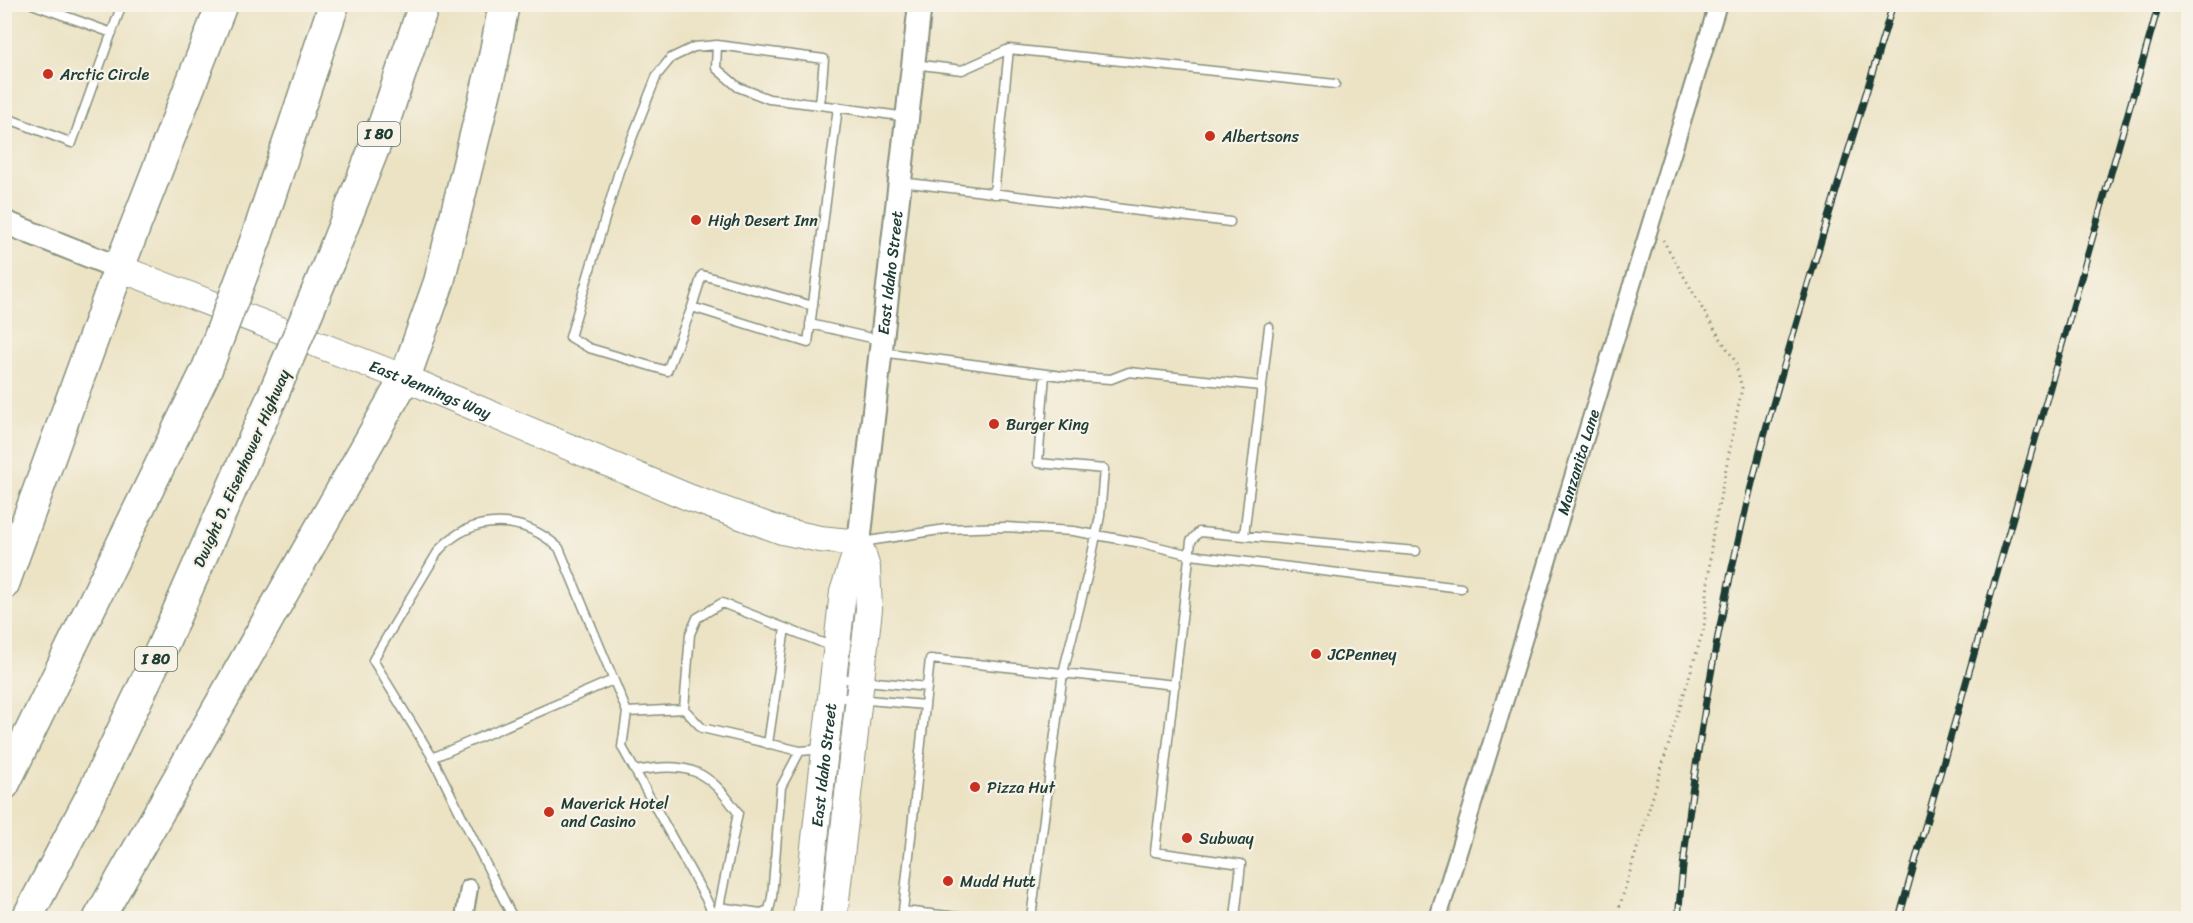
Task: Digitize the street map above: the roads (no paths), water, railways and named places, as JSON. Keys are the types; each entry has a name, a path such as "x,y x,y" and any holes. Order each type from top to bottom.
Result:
{"highway":[{"path":"4,584 118,268 222,4"},
{"path":"4,785 207,369 257,236 334,4"},
{"name":"Dwight D. Eisenhower Highway","path":"27,918 90,798 162,647 273,395 384,123 424,4"},
{"path":"99,918 405,378 439,282 493,62 504,4"}],"main road":[{"name":"East Jennings Way","path":"118,268 405,378 688,497 782,531 820,539 859,543"},
{"name":"East Idaho Street","path":"806,918 812,750 832,687 844,585 859,543"},
{"name":"East Idaho Street","path":"834,918 869,609 867,568 859,543"}],"street":[{"name":"East Idaho Street","path":"859,543 920,4"},
{"name":"Manzanita Lane","path":"1438,918 1718,4"},
{"name":"East Jennings Way","path":"4,222 118,268"},
{"path":"464,918 469,888"}],"lane":[{"path":"32,4 112,33"},
{"path":"4,117 72,143 122,4"},
{"path":"813,306 702,275 693,307 667,371 590,348 570,337 619,171 657,75 671,58 694,47 717,45 824,59 820,105"},
{"path":"717,45 716,68 738,87 769,99 908,117"},
{"path":"994,194 1009,49"},
{"path":"914,64 962,70 1009,49 1335,84"},
{"path":"693,307 808,343 838,107"},
{"path":"901,182 1230,222"},
{"path":"810,324 882,346 1045,374 1111,379 1129,372 1262,386"},
{"path":"1244,536 1269,327"},
{"path":"1031,918 1063,673 1100,516 1104,469 1038,463 1045,374"},
{"path":"513,918 432,758 373,660 439,550 448,540 469,527 496,523 532,529 548,538 559,548 627,712 622,747 716,918"},
{"path":"859,543 918,532 1006,527 1073,531 1142,543 1191,555 1461,588"},
{"path":"1235,918 1241,864 1155,852 1191,541 1199,532 1416,551"},
{"path":"812,750 768,744 702,728 684,708 690,634 698,618 722,603 836,648"},
{"path":"768,744 784,628"},
{"path":"968,918 903,914 930,659 1175,685"},
{"path":"432,758 614,680"},
{"path":"832,687 860,690 927,687"},
{"path":"832,687 860,690 925,705"},
{"path":"627,712 684,708"},
{"path":"719,907 761,913 769,910 781,787 812,750"},
{"path":"635,771 670,766 689,768 719,786 738,813 716,918"}],"railway":[{"path":"1678,918 1700,739 1721,620 1747,502 1793,334 1893,4"},
{"path":"1899,918 2159,4"}],"place":[{"name":"Arctic Circle","path":"48,74"},
{"name":"Albertsons","path":"1210,136"},
{"name":"High Desert Inn","path":"696,220"},
{"name":"Burger King","path":"994,424"},
{"name":"JCPenney","path":"1316,654"},
{"name":"Pizza Hut","path":"975,787"},
{"name":"Maverick Hotel and Casino","path":"549,812"},
{"name":"Subway","path":"1187,838"},
{"name":"Mudd Hutt","path":"948,881"}]}
